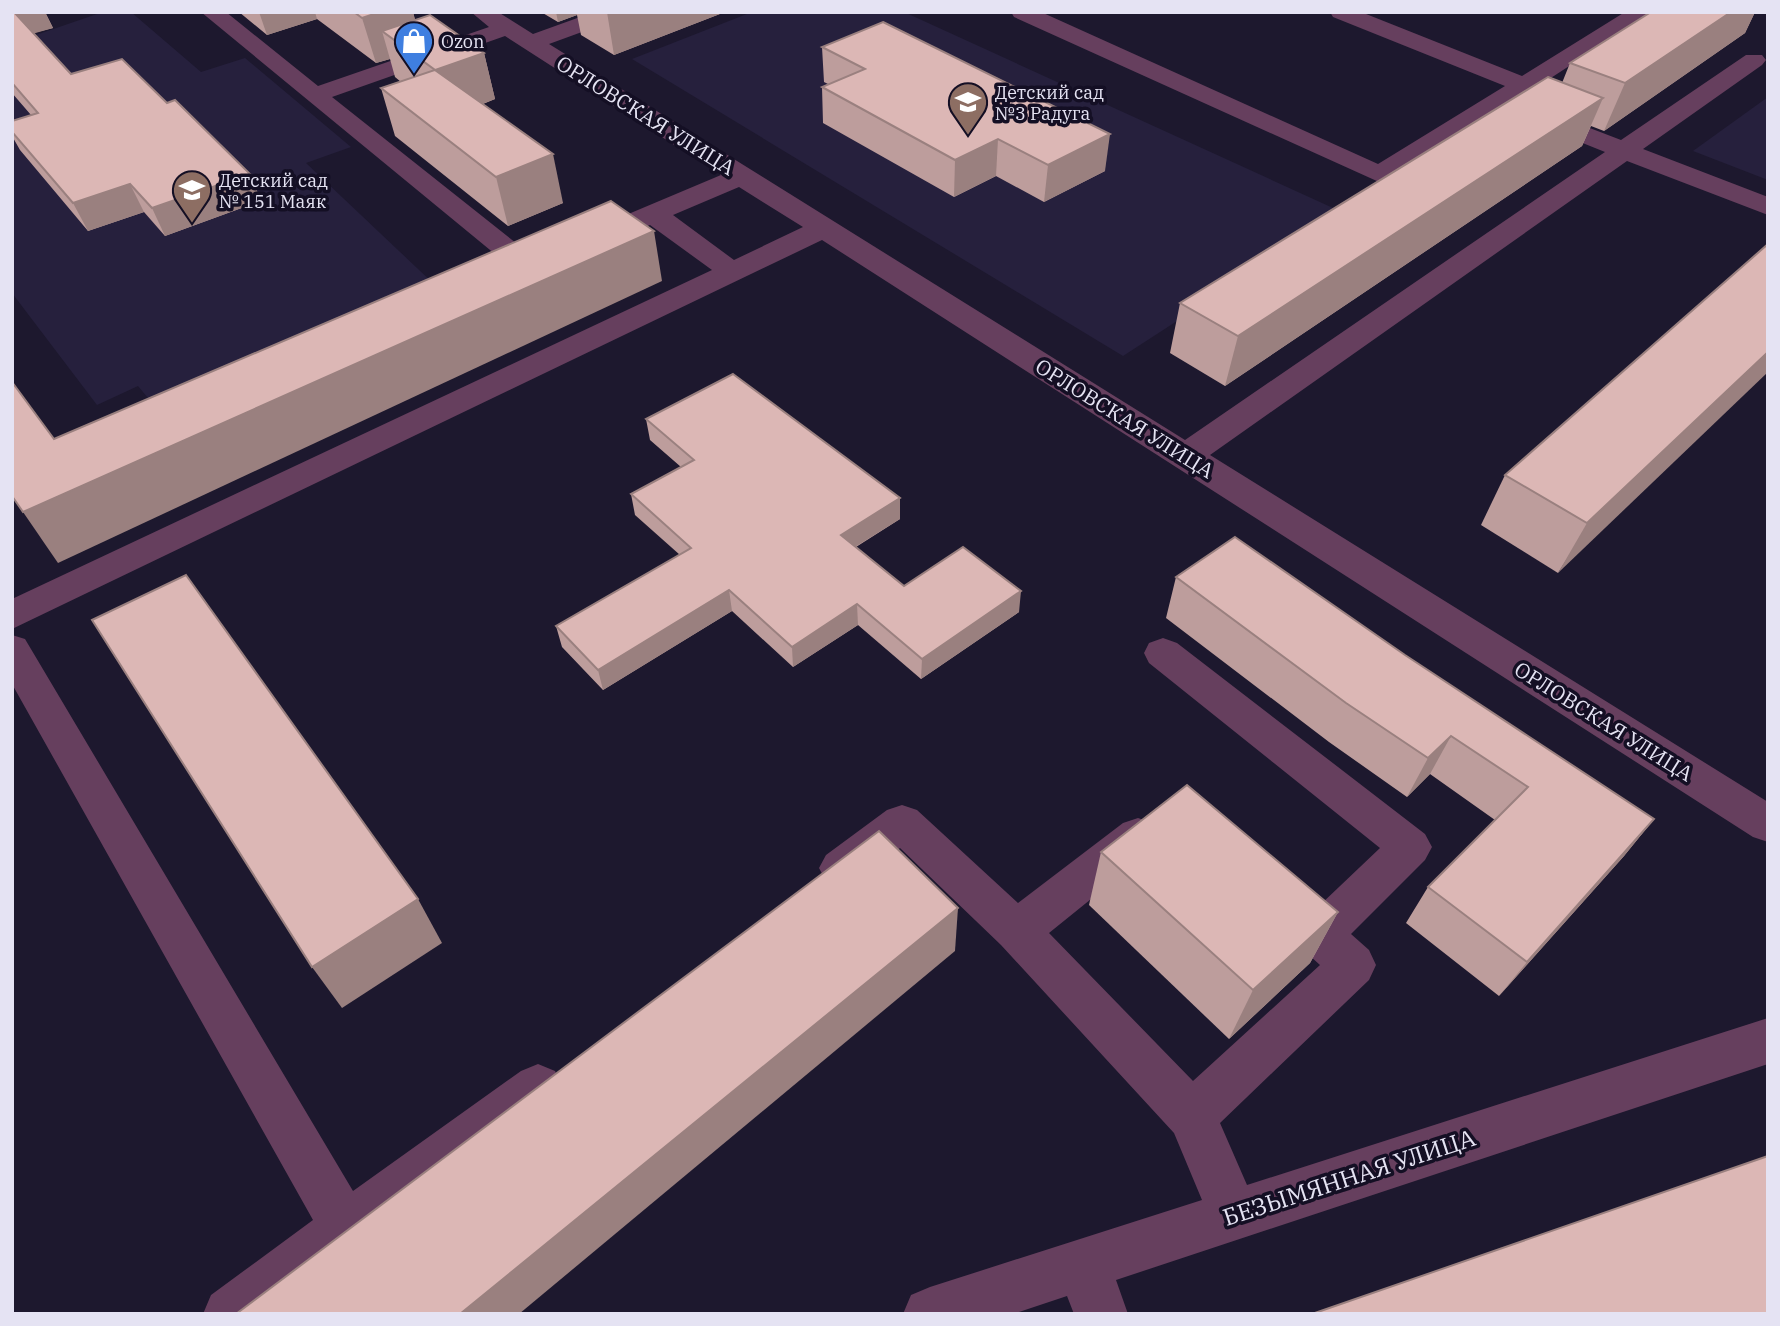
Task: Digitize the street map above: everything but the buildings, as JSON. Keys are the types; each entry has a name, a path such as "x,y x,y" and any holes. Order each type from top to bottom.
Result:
{"street":[{"path":"212,12 528,268 741,176"},
{"path":"314,95 507,28 615,12"},
{"path":"1022,12 1379,174 1632,14"},
{"path":"1341,12 1523,85"},
{"name":"ОРЛОВСКАЯ УЛИЦА","path":"507,28 1768,824"},
{"path":"1185,456 1624,151 1763,59"},
{"path":"1498,101 1768,207"},
{"path":"653,215 733,272"},
{"path":"12,615 824,228"},
{"path":"12,649 346,1228"},
{"path":"1163,653 1410,847 1320,935"},
{"path":"1017,931 1173,807"},
{"path":"813,888 902,823 1017,931 1192,1116 1234,1214"},
{"path":"1192,1116 1353,965 1257,880"},
{"name":"БЕЗЫМЯННАЯ УЛИЦА","path":"930,1314 1768,1041"},
{"path":"230,1314 568,1066"},
{"path":"1083,1264 1101,1314"}],"shaded area":[{"name":"Детский сад № 151 Маяк","path":"103,12 131,12 201,72 245,58 351,147 306,163 436,286 153,404 138,386 97,405 12,293 12,52 30,37"},
{"name":"Детский сад №3 Радуга","path":"752,12 904,12 1344,213 1123,356 632,59"},
{"path":"1768,97 1768,180 1693,151"}],"place":[{"name":"Ozon","path":"414,75"},
{"name":"Детский сад №3 Радуга","path":"968,136"},
{"name":"Детский сад № 151 Маяк","path":"192,224"}]}
